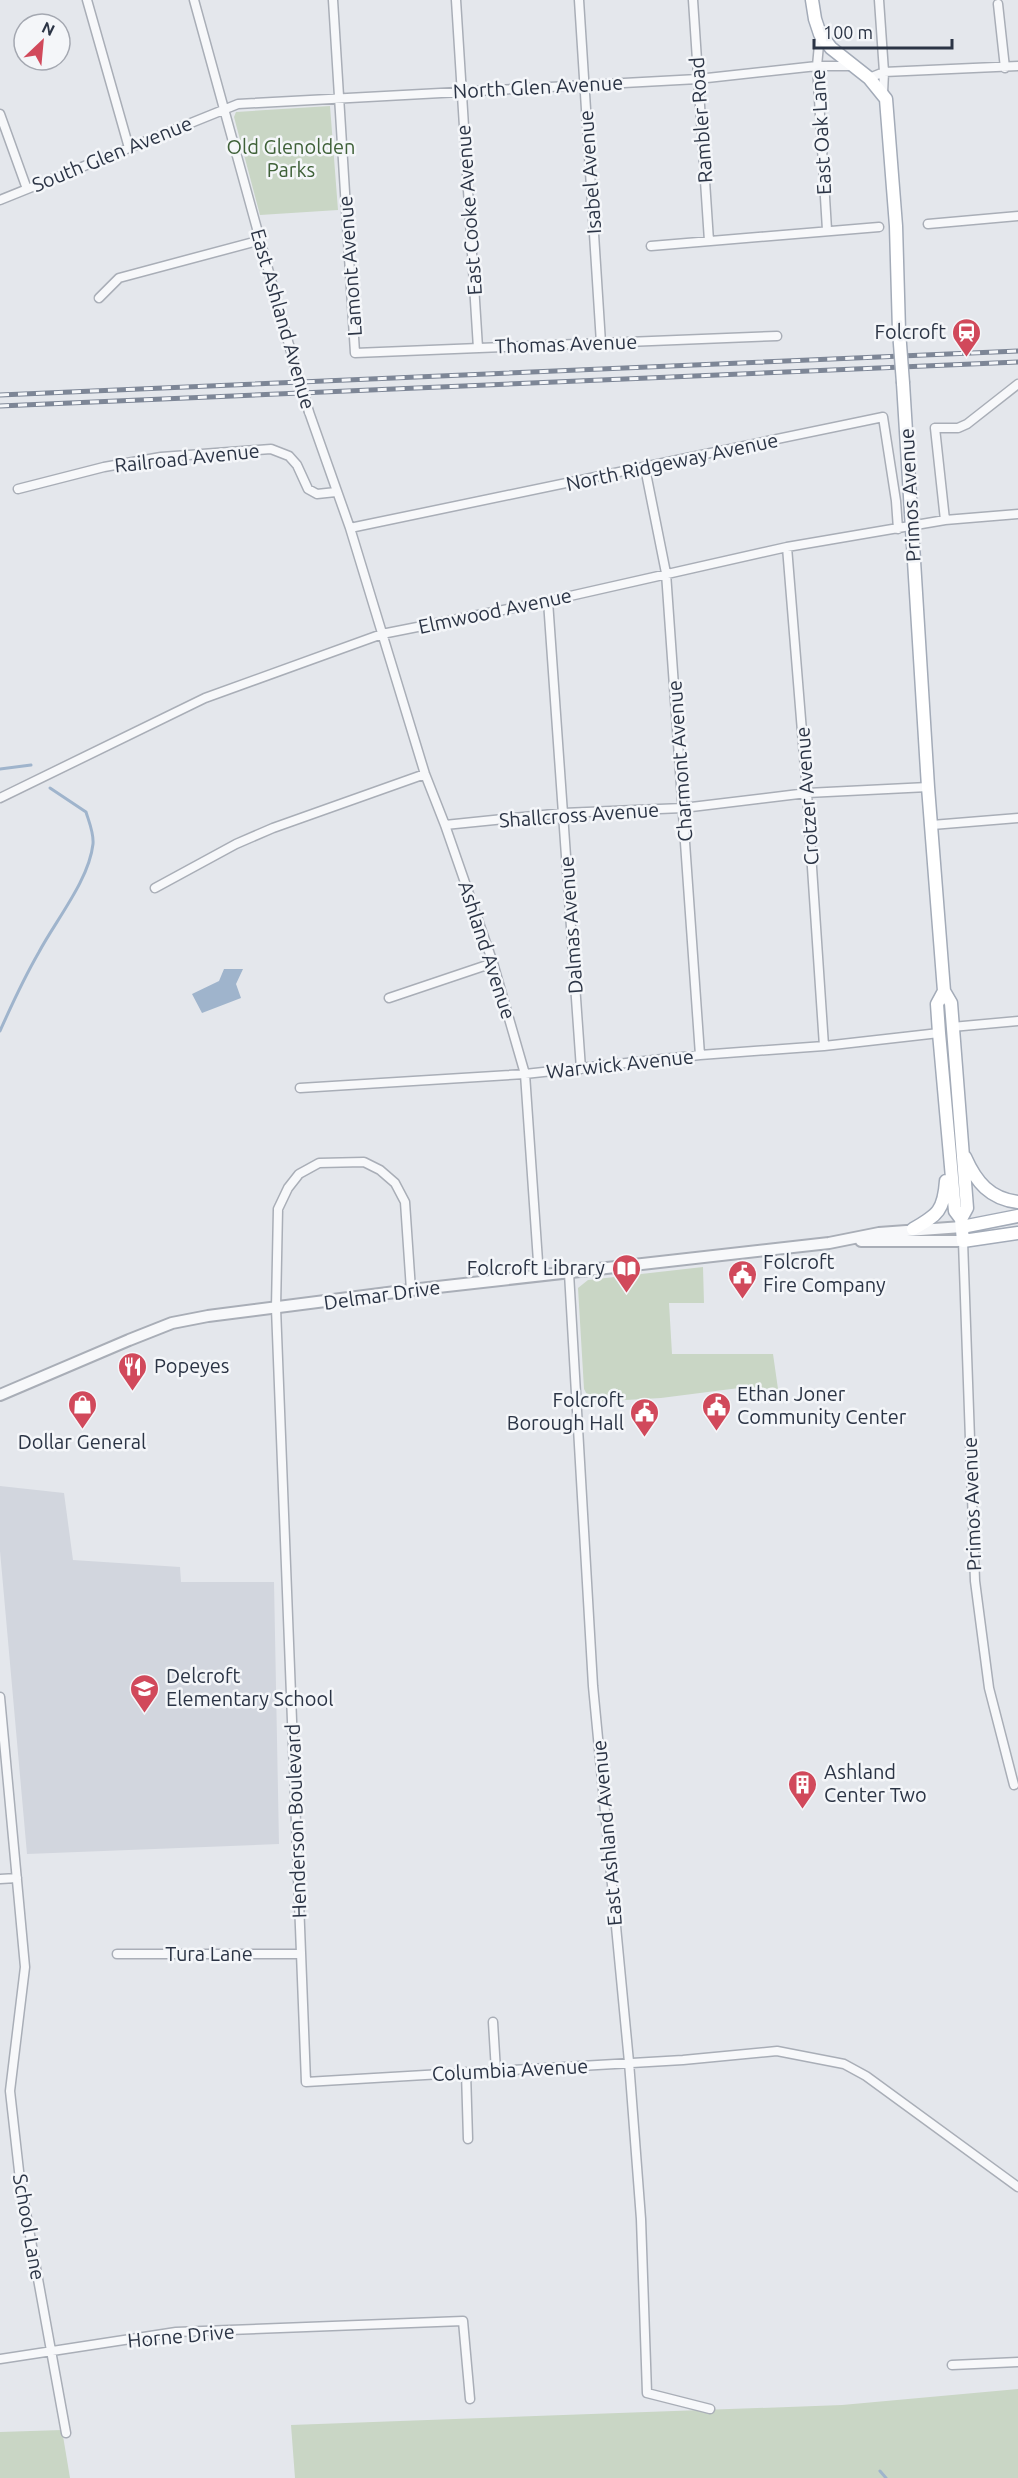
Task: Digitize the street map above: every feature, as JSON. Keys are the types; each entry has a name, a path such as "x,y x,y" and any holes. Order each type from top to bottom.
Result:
{"main road":[{"name":"East Oak Lane","path":"812,0 814,19 820,34 831,48 869,78 883,93"},
{"name":"Primos Avenue","path":"883,93 887,105 889,131 928,787 945,991 951,1003 955,1211 962,1223 963,1241"},
{"name":"Primos Avenue","path":"945,991 937,1004 955,1152"},
{"path":"955,1152 984,1188 1007,1201 1018,1202"},
{"path":"913,1229 931,1219 943,1206 955,1152"},
{"path":"962,1223 1018,1216"},
{"path":"963,1241 1018,1233"}],"street":[{"path":"87,0 129,147"},
{"name":"East Ashland Avenue","path":"194,0 289,345 309,412 350,528 382,634"},
{"name":"Lamont Avenue","path":"333,0 355,353"},
{"name":"East Cooke Avenue","path":"456,0 478,348"},
{"name":"Isabel Avenue","path":"579,0 601,343"},
{"name":"Rambler Road","path":"693,0 709,241"},
{"name":"Primos Avenue","path":"879,0 884,72 883,93"},
{"path":"998,4 1005,68"},
{"name":"East Oak Lane","path":"820,34 817,66 827,230"},
{"name":"North Glen Avenue","path":"224,108 238,104 698,79 817,66 853,66"},
{"path":"869,78 884,72 1018,66"},
{"name":"South Glen Avenue","path":"0,200 224,108"},
{"path":"0,114 27,189"},
{"path":"928,224 1018,216"},
{"path":"651,246 879,227"},
{"path":"99,298 119,278 261,240"},
{"name":"Thomas Avenue","path":"355,353 777,336"},
{"path":"945,520 935,428 958,428 967,424 1018,384"},
{"name":"North Ridgeway Avenue","path":"350,528 884,417 898,529"},
{"name":"Railroad Avenue","path":"18,489 104,467 161,457 271,449 289,456 297,465 308,489 317,494 336,492"},
{"name":"Charmont Avenue","path":"645,468 666,573 700,1055"},
{"name":"Elmwood Avenue","path":"0,798 205,698 382,634 548,601 787,547 945,520 1018,514"},
{"name":"Crotzer Avenue","path":"787,547 825,1046"},
{"name":"Dalmas Avenue","path":"548,601 581,1069"},
{"name":"Ashland Avenue","path":"382,634 425,774 446,825 494,963 525,1074 539,1276"},
{"path":"155,888 263,832 425,774"},
{"name":"Shallcross Avenue","path":"446,825 563,813 683,808 807,793 928,787"},
{"path":"932,825 1018,818"},
{"path":"388,998 494,963"},
{"path":"952,1027 1018,1021"},
{"name":"Warwick Avenue","path":"300,1088 525,1074 939,1033"},
{"name":"Henderson Boulevard","path":"306,2082 276,1308 278,1209 288,1188 299,1174 319,1163 364,1161 380,1170 395,1183 405,1202 411,1290"},
{"name":"Delmar Drive","path":"0,1395 172,1323 208,1316 411,1290 848,1240 879,1233 962,1223"},
{"name":"Delmar Drive","path":"848,1240 963,1241"},
{"name":"Primos Avenue","path":"963,1241 975,1581 989,1688 1014,1785"},
{"name":"East Ashland Avenue","path":"569,1273 593,1686 629,2062 641,2219 647,2393 710,2409"},
{"name":"School Lane","path":"0,1697 25,1967 10,2091 20,2180 66,2433"},
{"path":"0,1879 17,1878"},
{"name":"Tura Lane","path":"117,1954 301,1954"},
{"path":"493,2022 496,2071"},
{"name":"Columbia Avenue","path":"306,2082 713,2058 777,2050 844,2064 866,2076 1018,2187"},
{"path":"466,2072 468,2139"},
{"name":"Horne Drive","path":"0,2359 176,2332 463,2322 470,2399"},
{"path":"952,2365 1018,2362"}],"shaded area":[{"name":"Delcroft Elementary School","path":"0,1486 64,1493 73,1560 180,1567 181,1582 274,1582 279,1844 27,1854 0,1551"}],"green space":[{"name":"Old Glenolden Parks","path":"330,106 338,210 260,215 234,117 236,112"},
{"path":"703,1267 704,1303 669,1303 672,1354 773,1354 778,1389 739,1388 661,1398 591,1402 584,1389 578,1288 588,1280"},
{"path":"1018,2389 1018,2478 295,2478 291,2425 842,2405"},
{"path":"62,2430 70,2478 0,2478 0,2432"}],"water":[{"path":"224,969 243,969 236,984 241,998 202,1013 192,994 219,981"}],"waterway":[{"path":"0,769 31,765"},
{"path":"0,1031 18,991 79,886 93,844 86,812 50,788"},
{"path":"880,2471 886,2478"}],"railway":[{"path":"0,395 1018,351"},
{"path":"0,406 1018,362"}],"place":[{"name":"Folcroft","path":"967,358"},
{"name":"Folcroft Library","path":"626,1294"},
{"name":"Folcroft Fire Company","path":"742,1300"},
{"name":"Popeyes","path":"133,1392"},
{"name":"Dollar General","path":"82,1430"},
{"name":"Ethan Joner Community Center","path":"716,1432"},
{"name":"Folcroft Borough Hall","path":"645,1438"},
{"name":"Delcroft Elementary School","path":"145,1714"},
{"name":"Ashland Center Two","path":"803,1810"}]}
